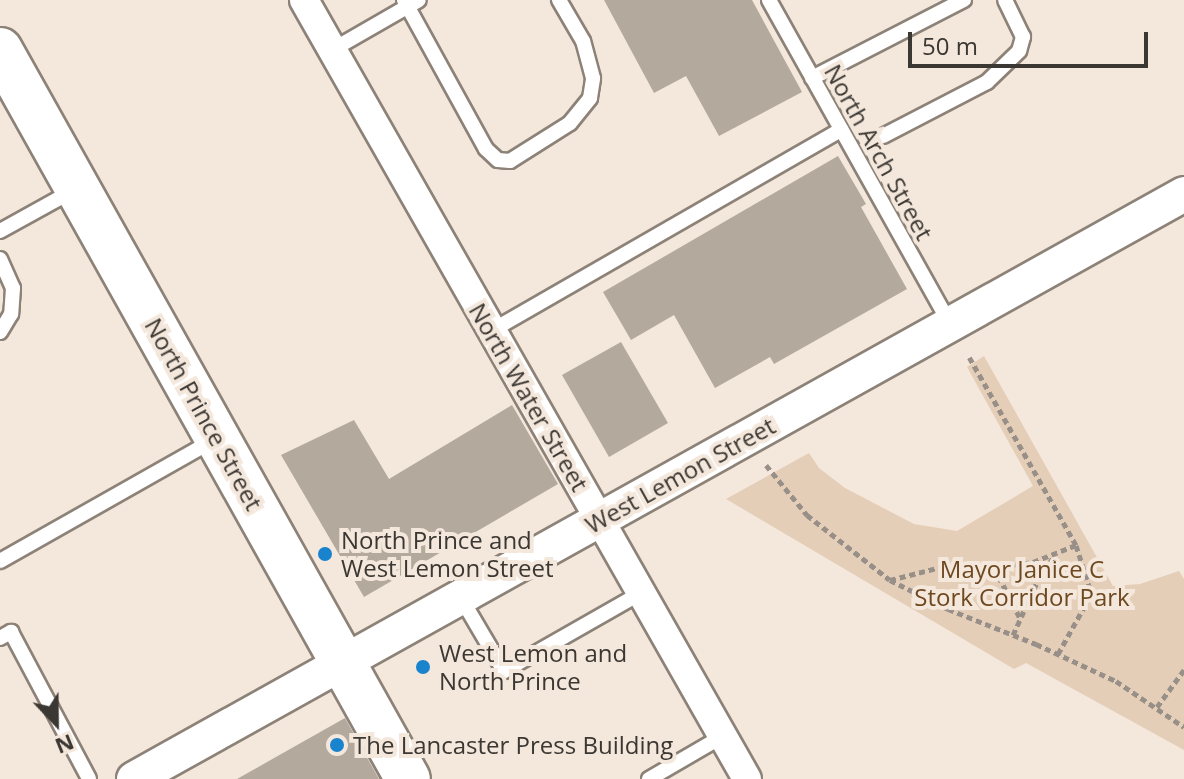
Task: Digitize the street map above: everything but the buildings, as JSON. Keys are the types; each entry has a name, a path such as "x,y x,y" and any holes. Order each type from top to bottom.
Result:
{"highway":[{"name":"North Prince Street","path":"0,50 408,779"}],"street":[{"name":"North Water Street","path":"304,0 747,779"},
{"name":"West Lemon Street","path":"134,779 1184,194"}],"lane":[{"path":"332,50 410,2 486,149 498,160 510,161 570,123 590,98 593,78 583,41 559,0"},
{"name":"North Arch Street","path":"769,0 951,325"},
{"path":"812,78 964,0"},
{"path":"883,136 987,82 1019,51 1023,37 1005,0"},
{"path":"491,331 841,130"},
{"path":"0,231 78,188"},
{"path":"0,259 13,288 11,314 0,332"},
{"path":"0,561 217,438"},
{"path":"460,598 504,671 641,593"},
{"path":"0,638 11,632 89,779"},
{"path":"649,779 723,736"}],"path":[{"path":"969,357 1076,545 1090,589 1088,600 1058,654"},
{"path":"747,438 783,489 807,515 890,580 948,609 1116,681 1184,727"},
{"path":"890,580 941,567 994,567 1055,555 1076,545"},
{"path":"1013,635 1055,555"},
{"path":"994,567 1020,619"},
{"path":"1157,707 1184,670"}],"green space":[{"name":"Mayor Janice C Stork Corridor Park","path":"984,356 1113,586 1140,584 1179,571 1184,579 1184,750 1026,663 1014,669 726,499 809,453 819,468 845,488 914,524 957,531 1033,486 967,367"}],"place":[{"name":"North Prince and West Lemon Street","path":"325,554"},
{"name":"West Lemon and North Prince","path":"423,667"},
{"name":"The Lancaster Press Building","path":"337,745"}]}
